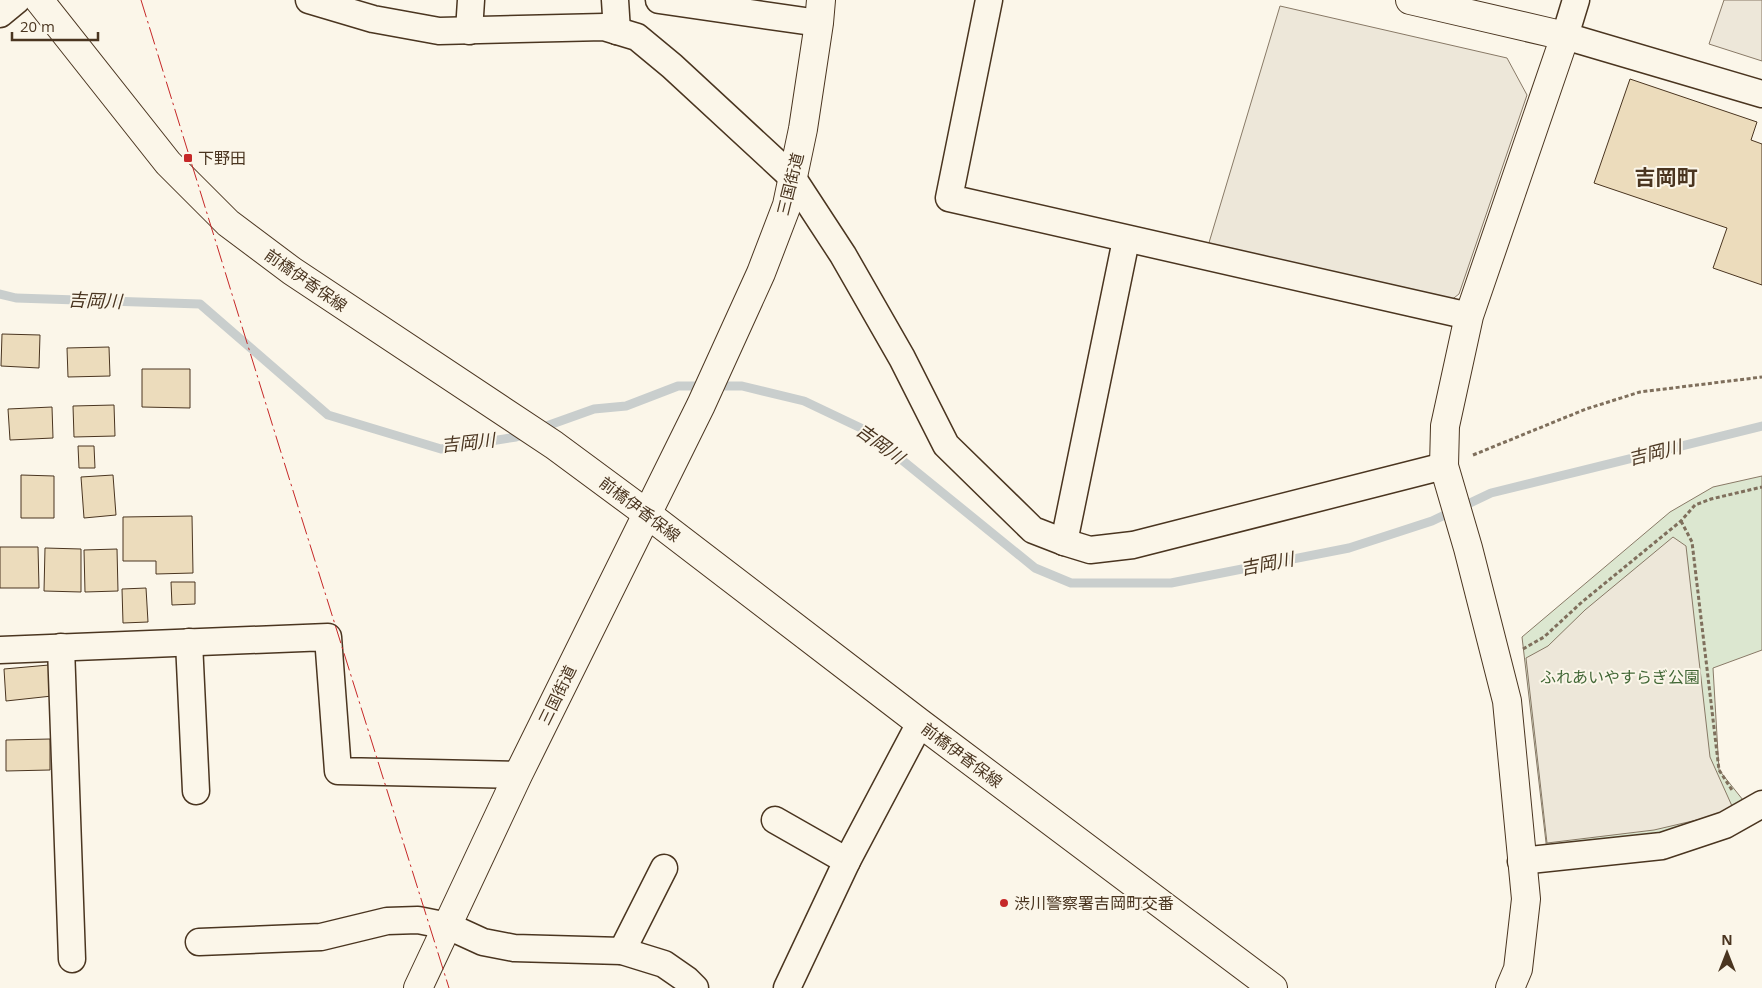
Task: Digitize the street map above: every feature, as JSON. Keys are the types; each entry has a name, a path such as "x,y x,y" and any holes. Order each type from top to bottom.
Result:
{"street":[{"path":"0,14 17,0"},
{"name":"前橋伊香保線","path":"39,0 168,163 228,223 292,271 554,445 920,723 1274,988"},
{"path":"309,0 374,20 439,32 604,27 637,37 672,66 792,177 843,254 902,358 946,445 1033,530 1090,550 1133,545 1447,474"},
{"path":"469,31 471,0"},
{"path":"615,0 617,31"},
{"path":"659,0 820,11"},
{"path":"989,0 949,198 1126,240 1469,316"},
{"path":"1410,0 1565,36 1762,94"},
{"path":"1510,988 1518,969 1526,899 1507,701 1447,474 1445,426 1469,316 1576,0"},
{"name":"三国街道","path":"418,988 518,774 701,405 762,273 787,205 803,129 820,11"},
{"path":"1064,542 1126,240"},
{"path":"0,650 328,637 338,771 518,774"},
{"path":"189,642 196,791"},
{"path":"61,647 72,959"},
{"path":"787,988 848,861 920,723"},
{"path":"1521,861 1662,846 1724,825 1754,808"},
{"path":"775,820 848,861"},
{"path":"622,951 664,868"},
{"path":"199,942 321,937 387,921 418,920 448,926 483,942 514,948 622,951 664,964 695,988"}],"path":[{"path":"1447,474 1586,408 1640,392 1762,376"},
{"path":"1516,651 1527,648 1544,637 1582,602 1682,521 1696,505 1711,499 1762,486"},
{"path":"1682,521 1692,542 1719,770 1754,808"}],"green space":[{"name":"ふれあいやすらぎ公園","path":"1762,476 1762,650 1713,668 1719,770 1747,805 1657,837 1547,851 1522,637 1670,512 1713,487"}],"shaded area":[{"path":"1724,0 1762,0 1762,61 1709,44"},
{"path":"1280,6 1507,58 1527,95 1459,294 1450,301 1208,246"},
{"name":"ふれあいやすらぎ公園","path":"1673,537 1686,546 1710,757 1732,806 1714,816 1654,830 1547,843 1526,658 1548,646 1585,610"}],"building":[{"path":"1630,79 1757,122 1751,140 1762,144 1762,285 1713,268 1727,228 1594,183"},
{"path":"2,334 40,335 39,368 1,366"},
{"path":"109,347 110,376 68,377 67,348"},
{"path":"142,369 190,369 190,408 142,407"},
{"path":"114,405 115,436 74,437 73,406"},
{"path":"52,407 53,438 10,440 8,409"},
{"path":"78,446 94,446 95,468 79,468"},
{"path":"21,475 54,476 54,518 21,518"},
{"path":"113,475 116,515 84,518 81,477"},
{"path":"192,516 193,573 156,574 156,561 123,561 123,517"},
{"path":"0,547 38,547 39,588 0,588"},
{"path":"45,548 81,549 81,592 44,591"},
{"path":"117,549 118,591 85,592 84,550"},
{"path":"171,582 195,582 195,604 172,605"},
{"path":"146,588 148,622 123,623 122,589"},
{"path":"49,665 52,696 6,701 4,669"},
{"path":"50,739 50,770 6,771 6,740"}],"waterway":[{"name":"吉岡川","path":"0,294 16,298 200,304 328,415 441,449 526,434"},
{"name":"吉岡川","path":"538,429 594,409 626,406 678,386 742,386 804,401 865,430 1035,568 1071,583 1171,583 1349,548 1432,521 1491,493 1762,426"}],"power":[{"path":"141,0 449,988"}],"place":[{"name":"下野田","path":"188,158"},
{"name":"渋川警察署吉岡町交番","path":"1004,903"}],"district":[{"name":"吉岡町","path":"1666,178"}]}
